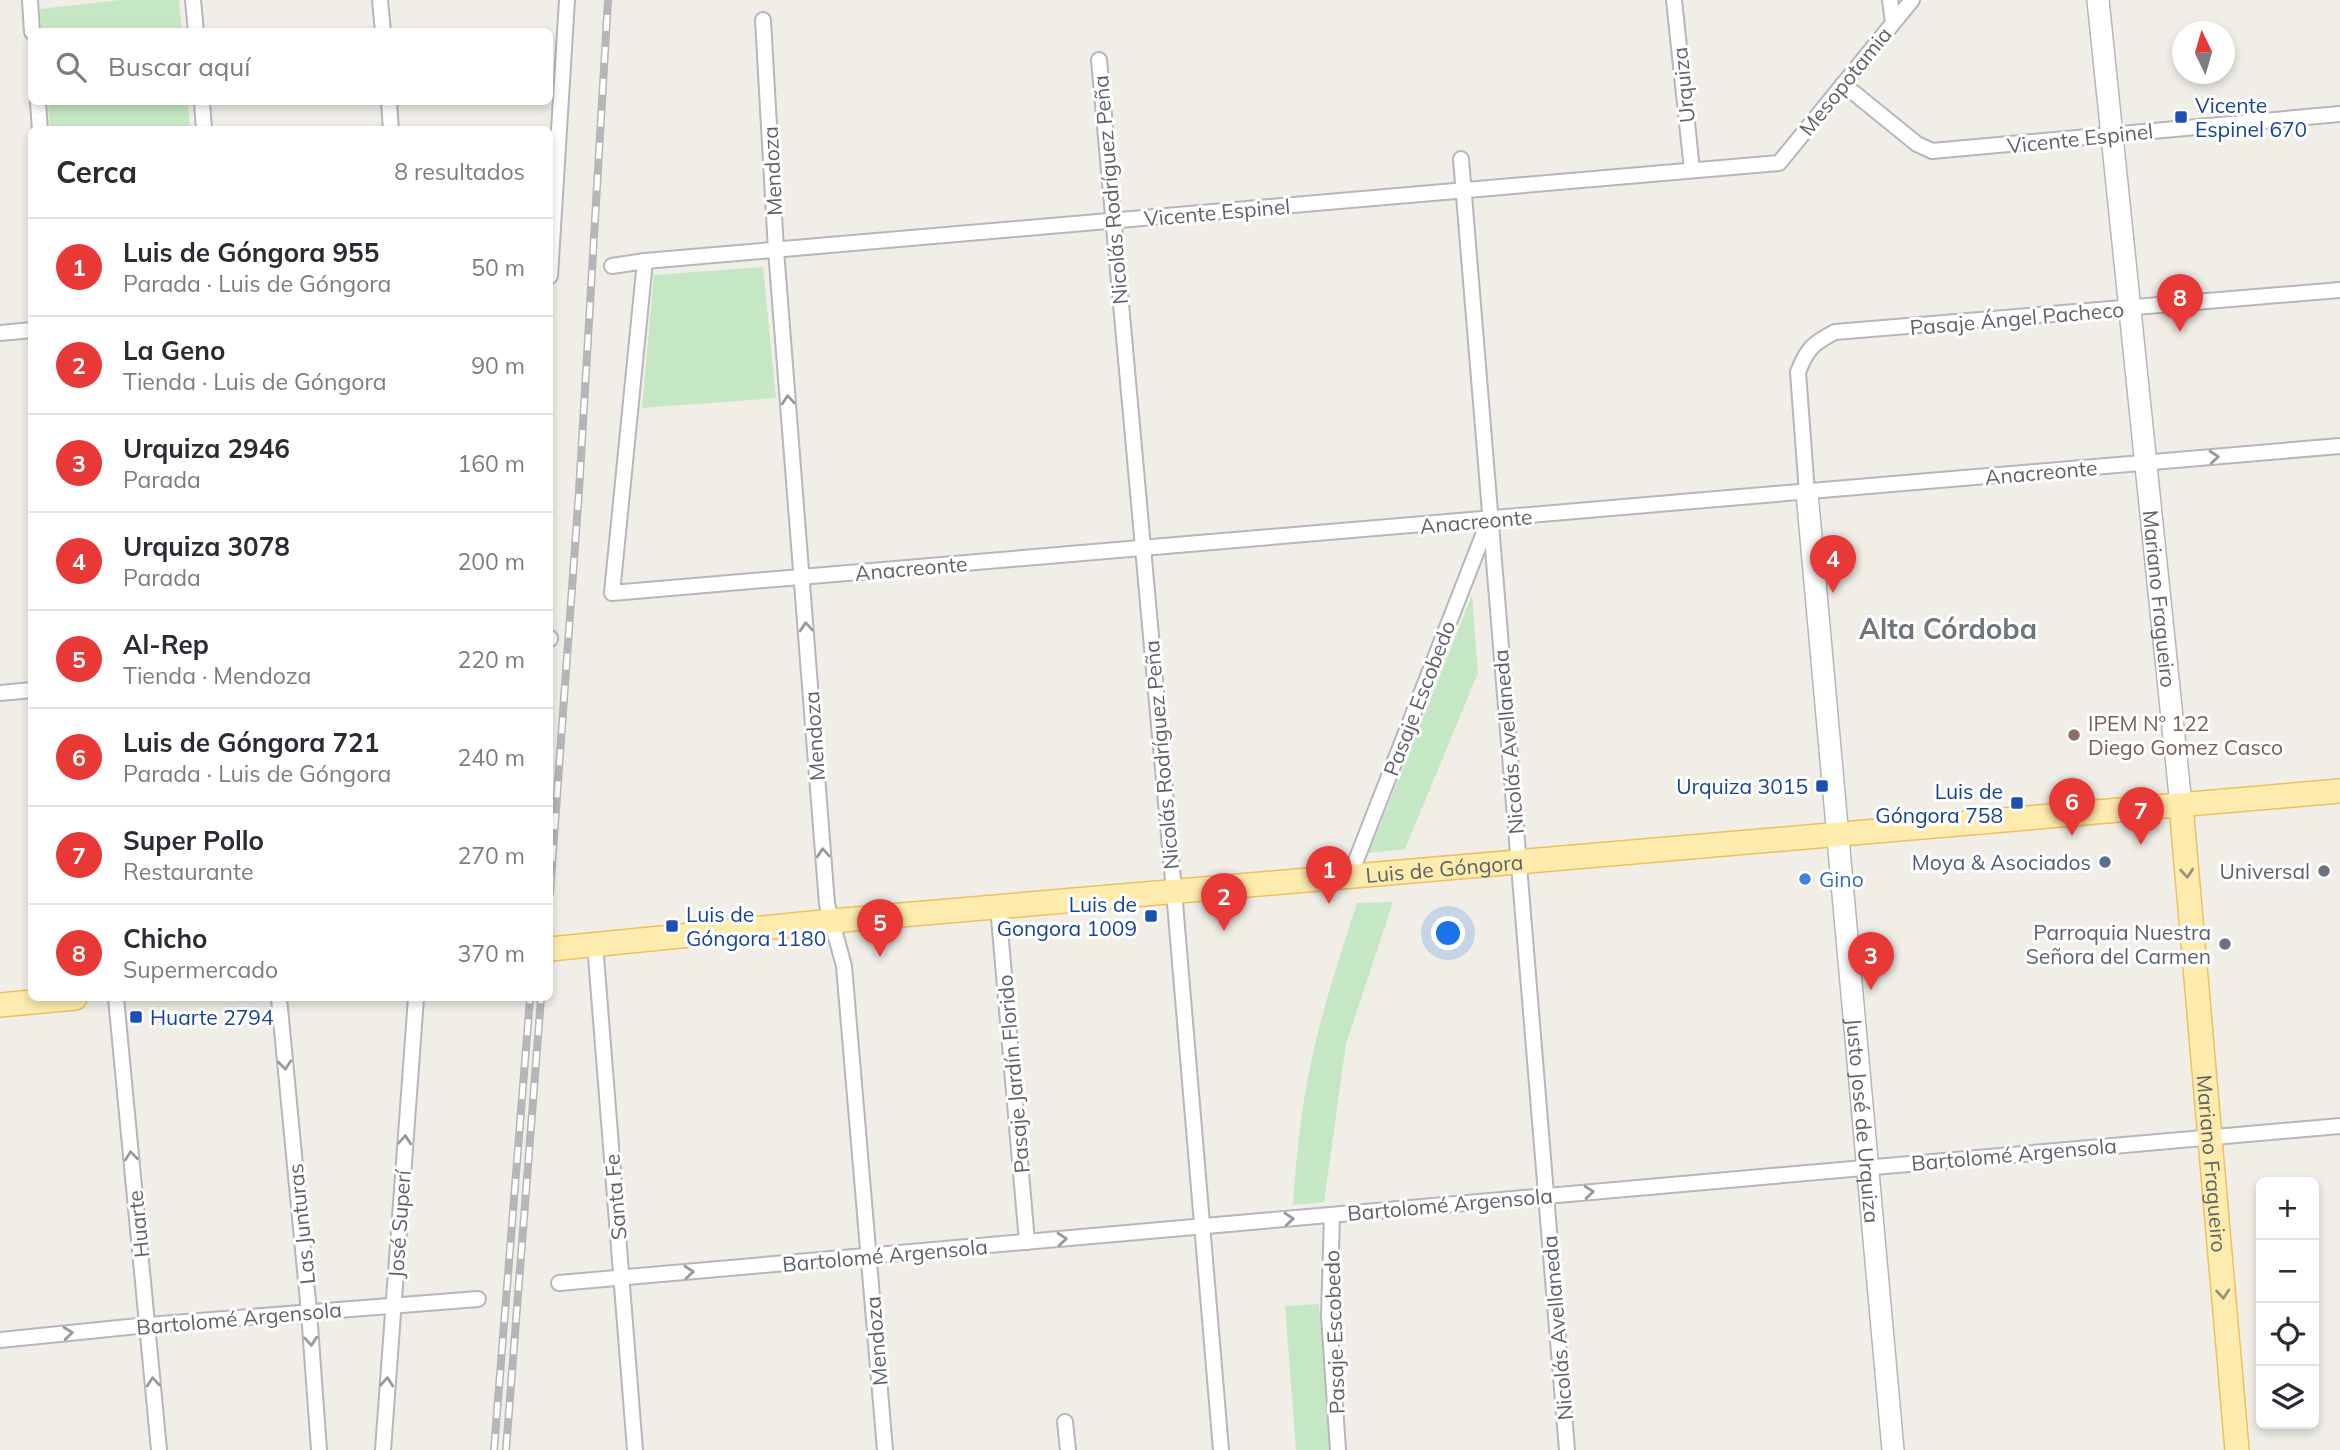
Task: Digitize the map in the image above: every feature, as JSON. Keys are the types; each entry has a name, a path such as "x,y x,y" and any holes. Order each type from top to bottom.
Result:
{"main road":[{"name":"Luis de Góngora","path":"553,949 998,906 2340,790"},
{"name":"Mariano Fragueiro","path":"2180,805 2237,1450"},
{"path":"0,1005 43,1001"}],"street":[{"path":"30,0 32,28"},
{"path":"193,0 196,28"},
{"path":"380,0 383,28"},
{"path":"553,227 567,0"},
{"name":"Urquiza","path":"1674,0 1692,170"},
{"path":"1890,0 1893,22"},
{"name":"Mesopotamia","path":"1779,163 1912,0"},
{"name":"Mariano Fragueiro","path":"2098,0 2180,805"},
{"name":"Mendoza","path":"763,20 776,250 827,904 844,966 886,1450"},
{"name":"Nicolás Rodríguez Peña","path":"1099,60 1221,1450"},
{"name":"Vicente Espinel","path":"1843,84 1917,144 1932,152 2340,114"},
{"path":"38,105 40,126"},
{"path":"202,105 204,126"},
{"path":"389,105 391,126"},
{"name":"Nicolás Avellaneda","path":"1461,159 1567,1450"},
{"name":"Vicente Espinel","path":"612,266 1779,163"},
{"name":"Anacreonte","path":"645,261 612,593 2340,446"},
{"name":"Pasaje Ángel Pacheco","path":"1798,372 1805,354 1816,341 1835,332 2340,290"},
{"path":"0,333 28,330"},
{"name":"Justo José de Urquiza","path":"1798,372 1893,1450"},
{"name":"Pasaje Escobedo","path":"1350,876 1489,520"},
{"path":"0,693 28,690"},
{"name":"Pasaje Jardín Florido","path":"998,906 1027,1242"},
{"name":"Santa Fe","path":"595,944 635,1450"},
{"name":"Huarte","path":"116,1001 159,1450"},
{"name":"Las Junturas","path":"279,1001 309,1312 319,1450"},
{"name":"José Superí","path":"383,1450 416,1001"},
{"name":"Bartolomé Argensola","path":"559,1283 2340,1126"},
{"name":"Pasaje Escobedo","path":"1332,1215 1329,1317 1338,1450"},
{"name":"Bartolomé Argensola","path":"0,1340 148,1325 478,1299"},
{"path":"1065,1422 1068,1450"}],"green space":[{"path":"120,0 179,0 182,28 41,28 40,9"},
{"path":"48,105 188,105 190,126 50,126"},
{"path":"763,267 776,398 642,408 654,275"},
{"path":"1472,595 1478,673 1405,849 1369,853"},
{"path":"1393,902 1346,1044 1324,1202 1293,1205 1301,1122 1313,1051 1357,903"},
{"path":"1319,1304 1330,1450 1296,1450 1285,1306"}],"railway":[{"path":"553,851 579,491 608,0"},
{"path":"494,1450 530,1001"},
{"path":"506,1450 541,1001"}],"place":[{"name":"Vicente Espinel 670","path":"2181,117"},
{"name":"Chicho","path":"2180,332"},
{"name":"Urquiza 3078","path":"1833,593"},
{"name":"IPEM Nº 122 Diego Gomez Casco","path":"2074,735"},
{"name":"Urquiza 3015","path":"1822,786"},
{"name":"Luis de Góngora 758","path":"2017,803"},
{"name":"Luis de Góngora 721","path":"2072,836"},
{"name":"Super Pollo","path":"2141,845"},
{"name":"Moya & Asociados","path":"2105,862"},
{"name":"Universal","path":"2324,871"},
{"name":"Gino","path":"1805,879"},
{"name":"Luis de Góngora 955","path":"1329,904"},
{"name":"Luis de Gongora 1009","path":"1151,916"},
{"name":"Luis de Góngora 1180","path":"672,926"},
{"name":"La Geno","path":"1224,931"},
{"name":"Parroquia Nuestra Señora del Carmen","path":"2225,944"},
{"name":"Al-Rep","path":"880,957"},
{"name":"Urquiza 2946","path":"1871,990"},
{"name":"Huarte 2794","path":"136,1017"}],"district":[{"name":"Alta Córdoba","path":"1948,628"}]}
